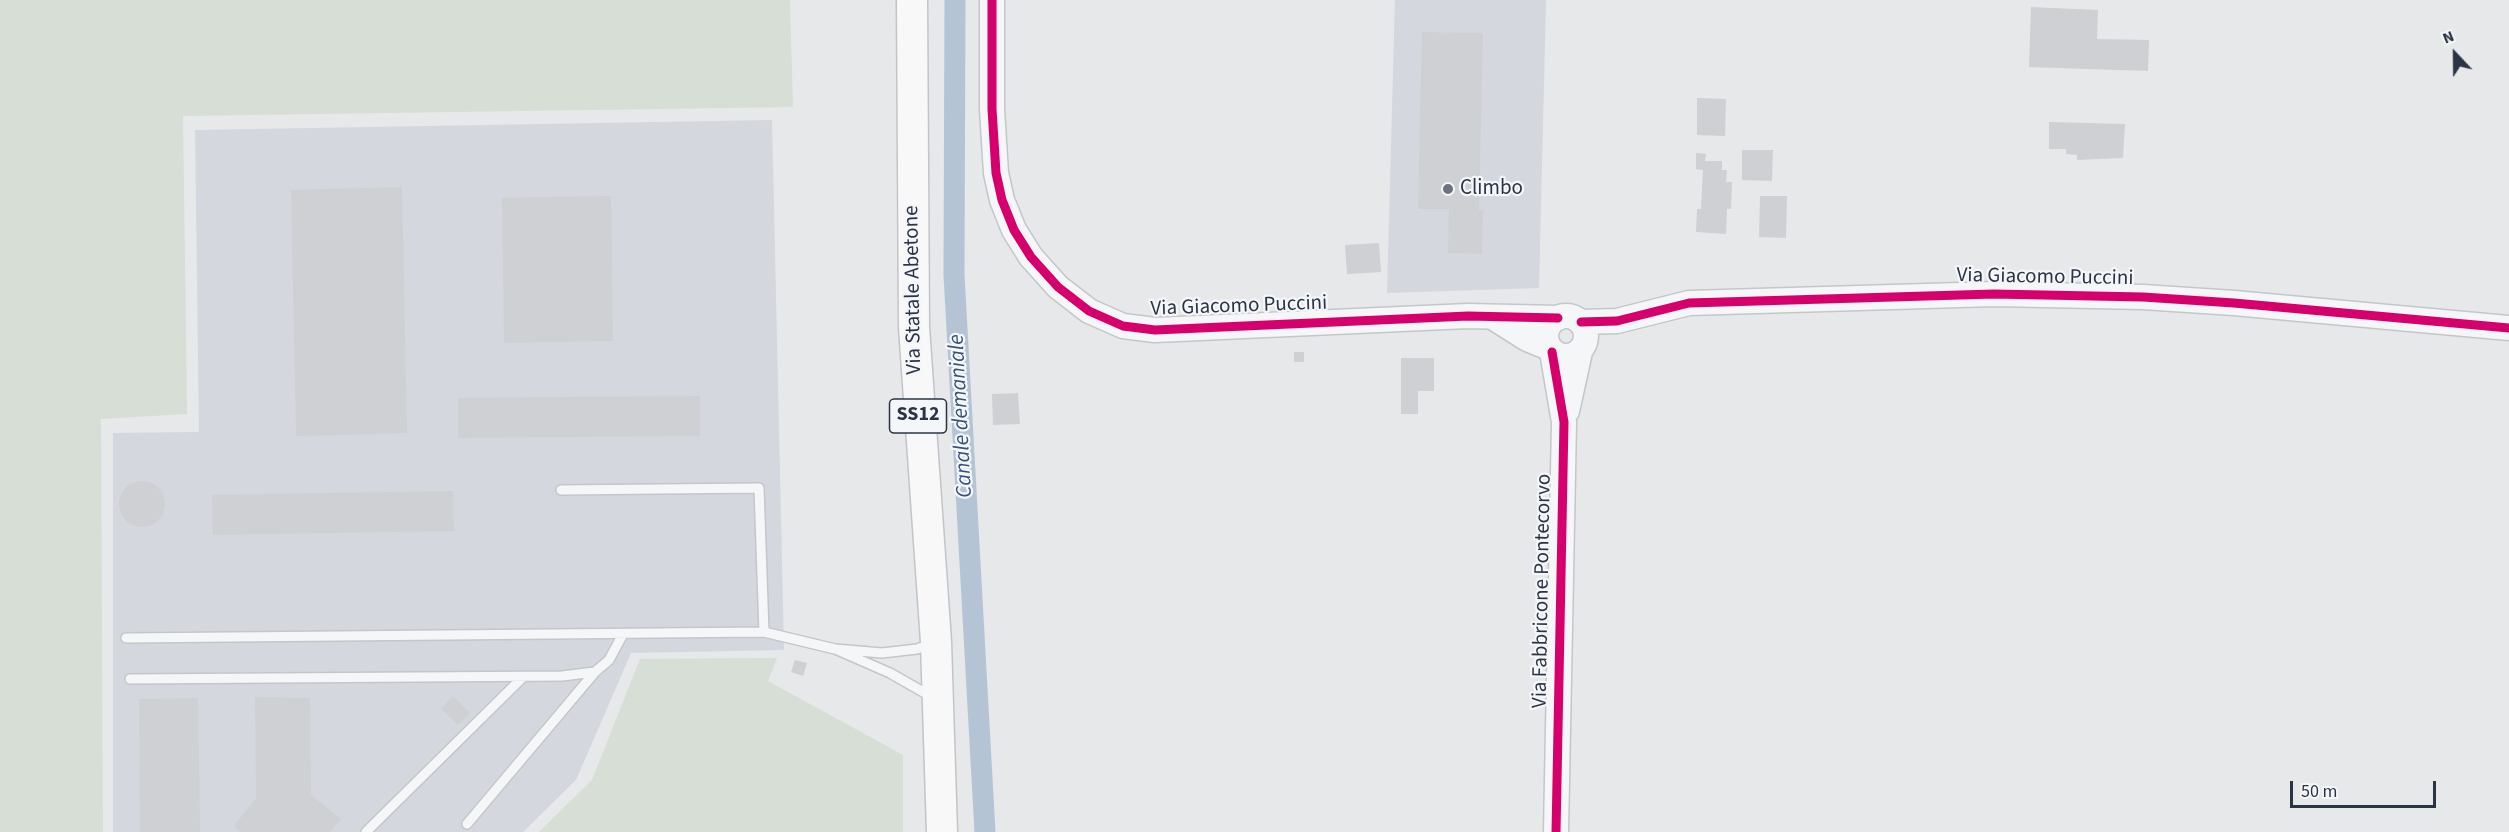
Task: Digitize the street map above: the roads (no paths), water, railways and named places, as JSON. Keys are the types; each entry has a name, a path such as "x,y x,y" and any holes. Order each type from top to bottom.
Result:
{"main road":[{"name":"Via Statale Abetone","path":"912,0 914,337 936,642 942,832"}],"street":[{"name":"Via Giacomo Puccini","path":"992,0 992,109 996,173 1004,207 1014,230 1031,257 1058,287 1089,311 1123,326 1155,330 1468,316 1617,321 1689,303 1941,294 2055,294 2144,297 2324,309 2509,328"},
{"name":"Via Giacomo Puccini","path":"1581,350 1652,312"},
{"path":"1492,317 1527,339 1550,350 1569,357 1581,350 1586,332 1569,320 1552,321 1545,337 1550,350"},
{"name":"Via Fabbricone Pontecorvo","path":"1550,350 1564,422 1556,832"},
{"name":"Via Fabbricone Pontecorvo","path":"1564,422 1581,350"}],"lane":[{"path":"561,490 759,488 764,632"},
{"path":"126,638 764,632 835,649 882,653 916,649 936,642"},
{"path":"467,824 595,672 609,660 622,634"},
{"path":"835,649 890,673 938,701"},
{"path":"130,679 523,677 595,672"},
{"path":"366,832 523,677"}],"waterway":[{"name":"Canale demaniale","path":"955,0 954,275 985,832"}],"place":[{"name":"Climbo","path":"1448,189"}]}
